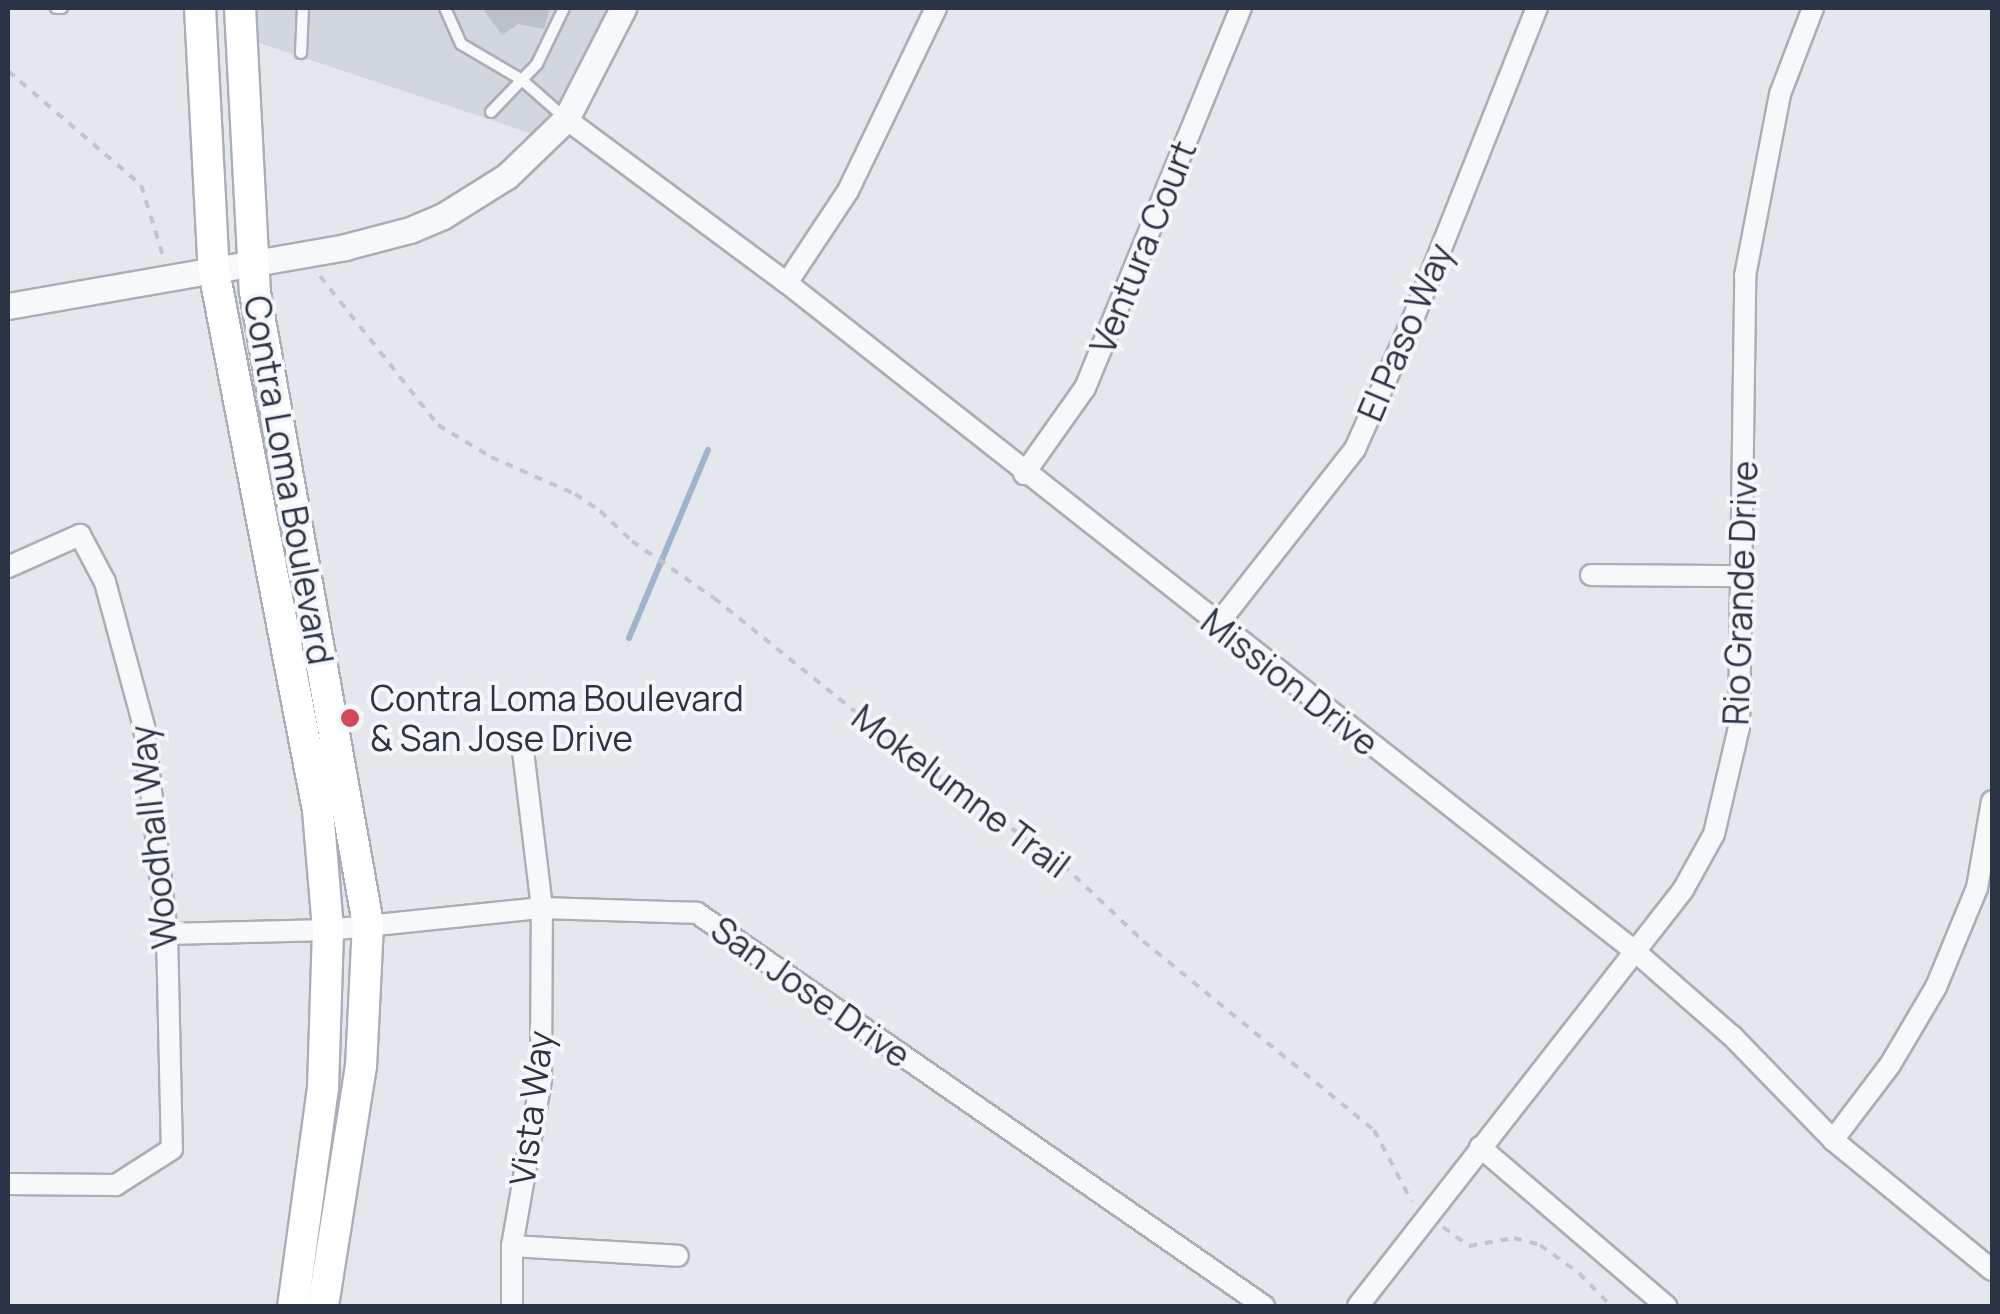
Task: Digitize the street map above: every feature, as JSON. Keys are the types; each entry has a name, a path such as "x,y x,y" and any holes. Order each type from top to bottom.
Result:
{"main road":[{"name":"Contra Loma Boulevard","path":"200,8 214,271 318,810 328,930 323,1088 294,1306"},
{"name":"Contra Loma Boulevard","path":"240,8 252,266 368,924 361,1066 323,1306"}],"street":[{"path":"8,306 166,276 252,266 380,239 442,216 507,176 566,119 622,8"},
{"path":"787,283 848,191 936,8"},
{"name":"Ventura Court","path":"1024,474 1086,388 1240,8"},
{"name":"El Paso Way","path":"1217,625 1355,449 1413,320 1537,8"},
{"name":"Rio Grande Drive","path":"1358,1306 1684,890 1714,834 1740,727 1745,276 1780,94 1814,8"},
{"name":"Mission Drive","path":"566,119 787,283 1024,474 1636,952 1732,1036 1833,1140 1992,1270"},
{"name":"Woodhall Way","path":"8,567 80,535 105,582 144,727 167,934 172,1149 116,1185 8,1184"},
{"path":"1591,575 1743,576"},
{"name":"Vista Way","path":"512,1306 512,1246 541,1080 542,908 523,752"},
{"path":"1833,1140 1890,1065 1943,972 1977,888 1992,801"},
{"name":"San Jose Drive","path":"167,934 328,930 542,908 697,912 1264,1306"},
{"path":"1480,1147 1666,1306"},
{"path":"512,1246 678,1256"}],"lane":[{"path":"301,52 303,8"},
{"path":"445,8 461,44 522,80 566,119"},
{"path":"491,112 538,64 564,8"}],"path":[{"path":"8,71 141,185 158,227 166,276"},
{"name":"Mokelumne Trail","path":"310,253 321,280 438,426 491,457 576,494 632,541 714,598 908,754 1063,865 1143,941 1374,1130 1392,1158 1403,1192 1430,1217 1469,1246 1514,1238 1540,1245 1578,1273 1610,1306"}],"shaded area":[{"path":"240,8 623,8 548,139 238,36"}],"building":[{"path":"482,8 550,8 544,29 518,24 502,35"}],"waterway":[{"path":"629,638 708,450"}],"place":[{"name":"Contra Loma Boulevard & San Jose Drive","path":"350,718"}]}
